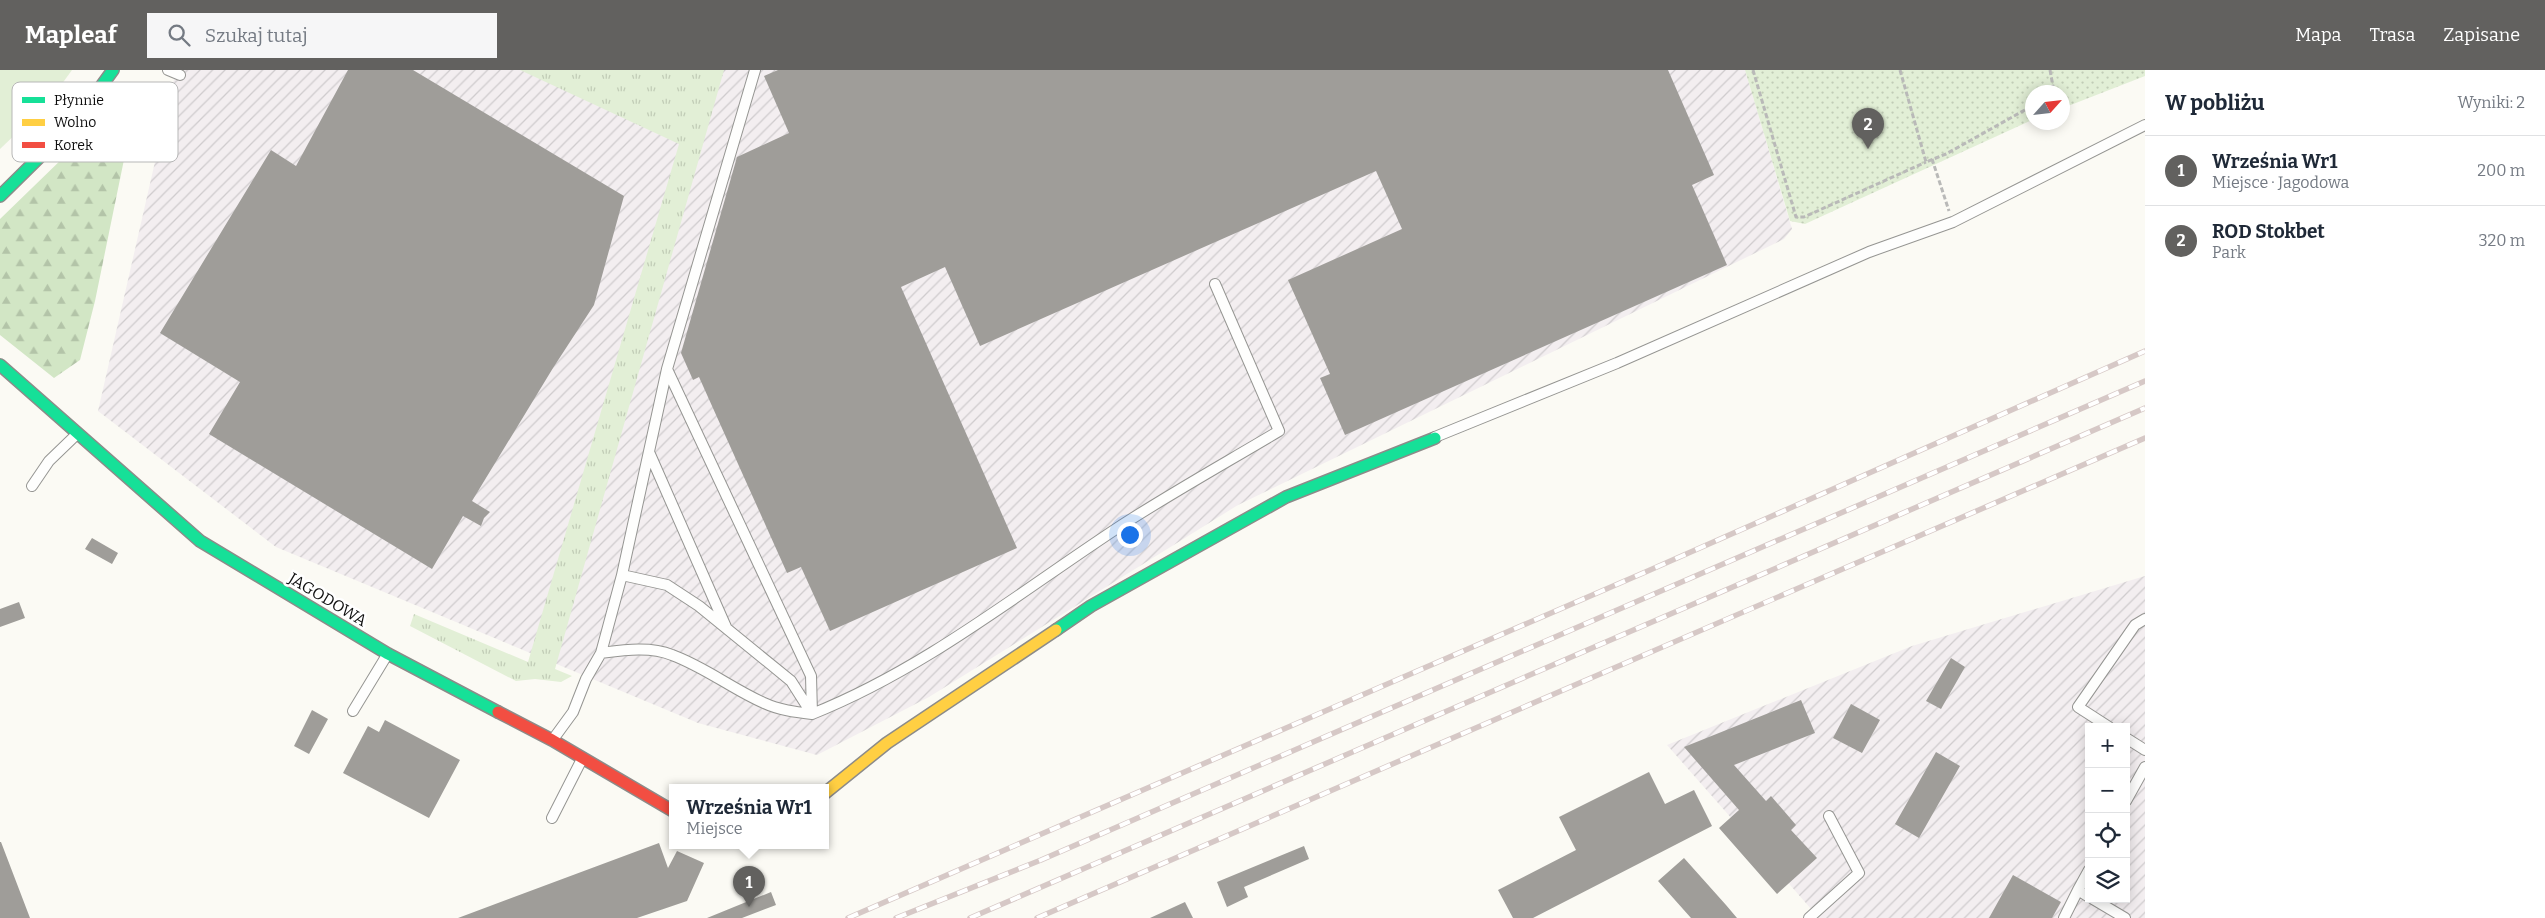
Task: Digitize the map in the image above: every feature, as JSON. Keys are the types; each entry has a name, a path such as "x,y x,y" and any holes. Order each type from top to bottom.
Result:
{"street":[{"path":"104,82 113,70"},
{"path":"0,196 34,162"},
{"name":"JAGODOWA","path":"0,365 200,542 388,654 552,740 669,809"},
{"path":"829,790 888,743 1090,606 1286,497 1435,438"}],"lane":[{"path":"168,70 180,75"},
{"path":"552,740 573,712 586,679 601,653 622,575 667,369 755,70"},
{"path":"1435,438 1617,363 1869,252 1953,222 2145,125"},
{"path":"601,653 632,648 671,654 764,703 789,712 812,714 881,683 970,628 1124,524 1279,431 1215,284"},
{"path":"667,369 811,676 812,714"},
{"path":"32,486 49,461 77,434"},
{"path":"649,452 726,630"},
{"path":"622,575 668,585 699,606 726,630 791,681 812,714"},
{"path":"2103,723 2078,707 2135,626 2145,619"},
{"path":"353,711 388,654"},
{"path":"2130,741 2145,750"},
{"path":"552,818 583,758"},
{"path":"2130,795 2145,767"},
{"path":"1809,918 1859,873 1829,816"},
{"path":"2064,918 2085,877"},
{"path":"2078,890 2085,894"},
{"path":"2100,903 2125,918"}],"path":[{"path":"1753,70 1796,217 1804,217 1926,162 2025,110"},
{"path":"1900,70 1926,162"},
{"path":"2050,70 2053,85"},
{"path":"1932,159 1953,222"}],"shaded area":[{"path":"176,70 1745,70 1792,229 1784,239 1238,505 929,697 817,755 698,723 276,547 98,411 155,162 178,162 178,82 173,82"},
{"path":"2145,576 2145,918 1819,918 1667,745 1912,646"}],"green space":[{"path":"0,70 72,70 63,82 12,82 12,138 0,149"},
{"path":"520,70 724,70 555,669 572,676 561,682 535,679 516,681 410,626 414,614 528,662 679,144"},
{"path":"1745,70 2145,70 2145,76 2070,105 2070,85 2025,85 2025,123 1805,224 1790,221"},
{"path":"59,162 124,162 95,301 80,360 54,378 0,335 0,219"}],"building":[{"path":"348,70 413,70 624,196 594,305 553,368 472,501 490,512 484,518 481,526 463,516 432,569 209,434 240,382 160,333 271,150 296,166"},
{"path":"778,70 1668,70 1714,175 1692,185 1727,265 1345,435 1320,378 1330,374 1288,280 1402,229 1376,171 980,346 945,267 901,287 1017,548 830,631 801,567 787,573 699,377 693,380 681,353 737,157 789,133 764,76"},
{"path":"92,538 118,553 112,564 85,549"},
{"path":"19,602 25,618 0,627 0,609"},
{"path":"1951,658 1965,667 1941,709 1926,701"},
{"path":"1801,700 1815,733 1734,765 1766,801 1771,796 1796,825 1791,830 1817,858 1777,894 1719,828 1739,810 1684,747"},
{"path":"1851,704 1880,720 1862,753 1833,738"},
{"path":"312,710 328,719 309,754 294,746"},
{"path":"385,720 460,760 429,818 343,773 368,726 379,732"},
{"path":"1936,752 1960,766 1919,838 1895,824"},
{"path":"1649,772 1665,804 1694,790 1712,826 1533,918 1513,918 1498,890 1576,850 1559,817"},
{"path":"1,842 30,918 0,918"},
{"path":"659,843 668,868 677,851 704,863 687,901 637,918 458,918"},
{"path":"1304,846 1309,859 1244,887 1248,897 1227,907 1217,882"},
{"path":"1684,858 1737,918 1691,918 1658,881"},
{"path":"2013,875 2061,902 2052,918 1989,918"},
{"path":"771,892 776,905 742,918 707,918"},
{"path":"1185,902 1193,918 1150,918"}],"railway":[{"path":"848,918 1650,570 2145,351"},
{"path":"896,918 1041,860 2145,381"},
{"path":"970,918 2145,408"},
{"path":"1037,918 2145,438"}],"traffic: fast":[{"path":"104,82 113,70"},
{"path":"0,196 34,162"},
{"path":"0,365 200,541 388,654 498,712"},
{"path":"1056,630 1091,606 1286,497 1435,438"}],"traffic: slow":[{"path":"829,790 887,743 1056,630"}],"traffic: jam":[{"path":"498,712 552,740 669,809"}],"place":[{"name":"ROD Stokbet","path":"1868,149"},
{"name":"Września Wr1","path":"749,907"}]}
